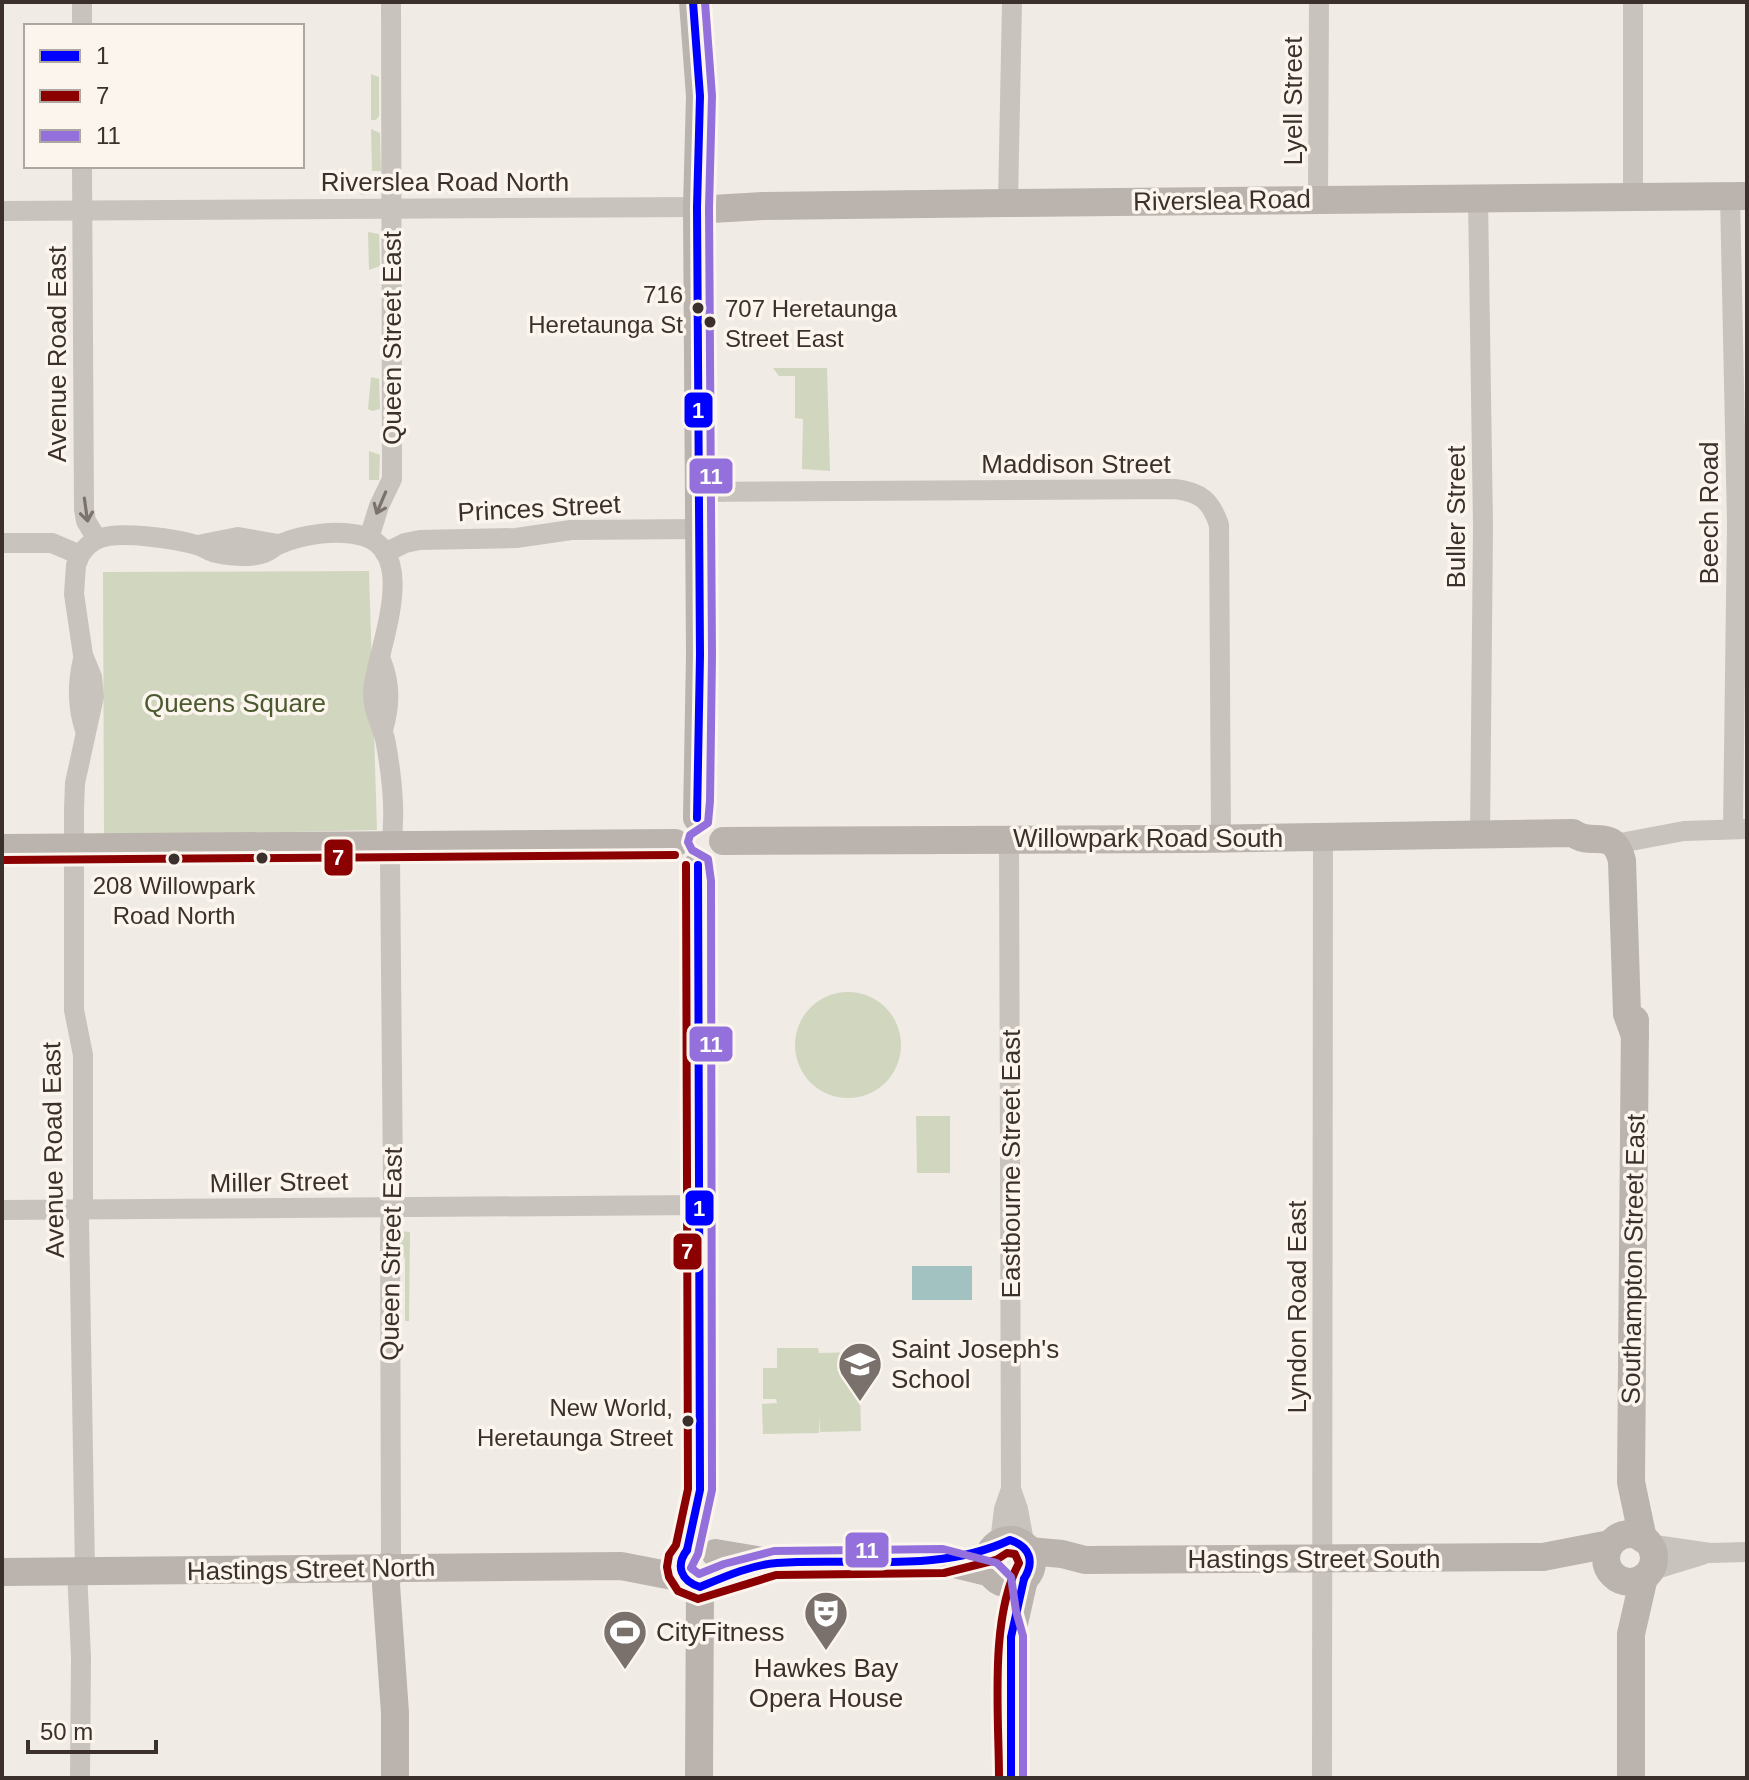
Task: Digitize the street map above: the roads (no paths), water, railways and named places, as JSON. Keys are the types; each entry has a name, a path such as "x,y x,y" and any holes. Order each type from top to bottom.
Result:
{"main road":[{"path":"693,2 700,96 697,207 700,669 697,818"},
{"name":"Riverslea Road","path":"697,207 1739,196"},
{"path":"697,818 716,826 723,841 713,860 698,865 684,860 675,843 680,827 697,818"},
{"name":"Willowpark Road South","path":"723,841 1573,833 1580,839 1606,839 1623,843"},
{"path":"2,848 675,843"},
{"name":"Southampton Street East","path":"1623,843 1627,1014 1635,1036 1631,1778"},
{"path":"698,865 699,1778"},
{"name":"Hastings Street South","path":"699,1564 1011,1562 1062,1554 1085,1560 1630,1558"},
{"name":"Eastbourne Street East","path":"1011,1562 1011,1778"},
{"name":"Hastings Street North","path":"2,1572 699,1564"},
{"name":"Queen Street East","path":"388,1567 386,1585 395,1713 395,1778"}],"street":[{"path":"82,2 82,24"},
{"name":"Queen Street East","path":"369,538 392,479 391,2"},
{"path":"1008,203 1012,2"},
{"name":"Lyell Street","path":"1318,199 1319,2"},
{"path":"1633,2 1633,197"},
{"name":"Avenue Road East","path":"82,168 83,477 86,521 97,539"},
{"name":"Beech Road","path":"1739,196 1737,523 1740,829"},
{"name":"Buller Street","path":"1478,198 1483,526 1480,836"},
{"name":"Riverslea Road North","path":"2,211 697,207"},
{"name":"Maddison Street","path":"698,492 1175,489 1201,495 1210,502 1219,525 1221,838"},
{"name":"Princes Street","path":"385,553 405,543 420,540 516,538 571,530 698,529"},
{"path":"2,543 52,543 80,555 97,539 123,535 198,545 215,553 243,556 268,552 278,544 333,533 369,538 385,553"},
{"name":"Queen Street East","path":"385,553 390,568 392,600 373,693 393,780 391,1552 388,1567"},
{"name":"Avenue Road East","path":"80,555 76,565 74,594 83,655 92,677 94,696 75,783 74,1010 83,1055 83,1188 79,1220 80,1778"},
{"name":"Willowpark Road South","path":"1623,843 1684,831 1740,829"},
{"name":"Lyndon Road East","path":"1322,1778 1323,837"},
{"name":"Eastbourne Street East","path":"1009,839 1011,1489 1004,1509 1011,1562"},
{"name":"Miller Street","path":"2,1210 700,1205"},
{"name":"Hastings Street South","path":"1630,1558 1747,1552"}],"water":[{"path":"912,1266 972,1266 972,1300 912,1300"}],"place":[{"name":"716 Heretaunga St","path":"698,308"},
{"name":"707 Heretaunga Street East","path":"710,322"},
{"name":"208 Willowpark Road North","path":"174,859"},
{"name":"Saint Joseph's School","path":"860,1403"},
{"name":"New World, Heretaunga Street","path":"688,1421"},
{"name":"Hawkes Bay Opera House","path":"826,1652"},
{"name":"CityFitness","path":"625,1671"}],"park label":[{"name":"Queens Square","path":"235,703"}]}
